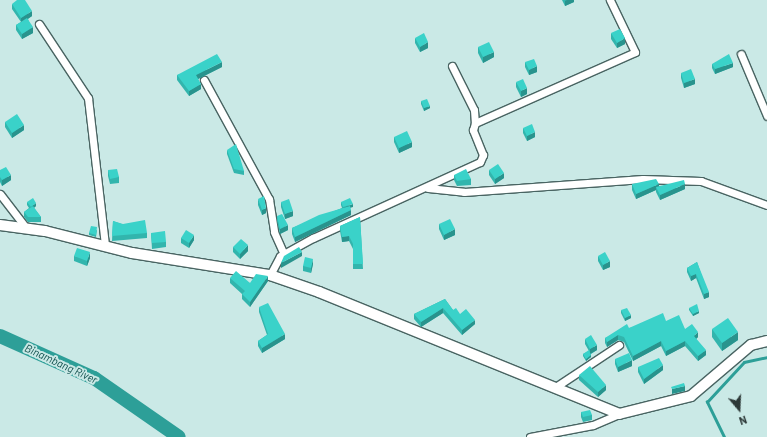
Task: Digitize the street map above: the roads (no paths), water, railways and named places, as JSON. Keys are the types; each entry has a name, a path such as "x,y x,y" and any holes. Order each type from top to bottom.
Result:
{"street":[{"path":"476,122 635,52 610,0"},
{"path":"40,24 88,98 105,246"},
{"path":"741,54 767,116"},
{"path":"270,275 284,254 480,162 483,156 473,130 476,122 474,110 452,66"},
{"path":"204,80 269,199 274,232 284,254"},
{"path":"427,188 464,192 642,179 701,181 767,205"},
{"path":"0,194 27,229"},
{"path":"0,225 27,229 105,246 270,275 319,292 619,414"},
{"path":"530,437 593,425 619,414 691,396 751,345 767,341"},
{"path":"554,388 619,345"}],"waterway":[{"name":"Binambang River","path":"0,336 94,378 179,437"},
{"path":"724,437 707,402 744,362 767,357"}]}
